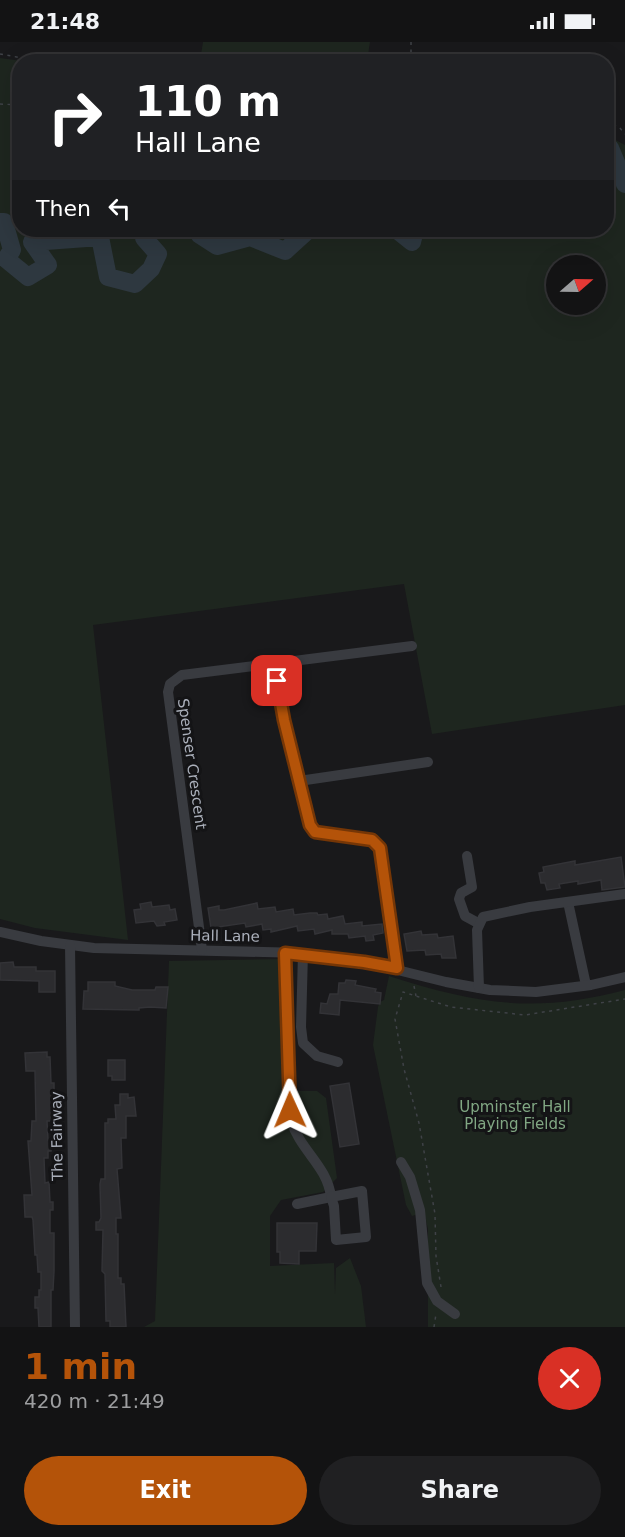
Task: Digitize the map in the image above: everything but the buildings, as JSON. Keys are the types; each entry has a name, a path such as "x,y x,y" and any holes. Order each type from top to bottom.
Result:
{"street":[{"name":"Spenser Crescent","path":"202,950 168,692 170,684 182,675 412,646"},
{"path":"273,662 284,720 310,825 315,832 372,840 380,848 397,968"},
{"path":"298,781 428,762"},
{"path":"467,856 472,887 461,893 459,900 465,916 478,923"},
{"path":"479,988 478,923 483,917 625,894"},
{"path":"568,902 586,985"},
{"name":"Hall Lane","path":"0,932 70,945 303,953 397,968 446,982 479,988 536,992 625,977"},
{"name":"The Fairway","path":"70,945 75,1327"},
{"path":"285,953 291,1120 296,1136 327,1178 331,1197 334,1206 336,1240 366,1237 362,1191 331,1197 297,1204"},
{"path":"303,953 301,1027 303,1043 317,1056 338,1062"},
{"path":"402,1162 410,1177 420,1210 427,1283 437,1301 455,1314"}],"path":[{"path":"413,979 416,997"},
{"path":"434,1327 437,1301 442,1294 436,1256 435,1214 419,1123 404,1069 395,1019 403,992 451,1007 525,1015 625,999"}],"green space":[{"path":"203,42 370,42 368,54 201,54"},
{"path":"0,58 12,60 12,237 614,237 614,139 625,145 625,705 432,734 404,584 93,625 128,940 35,928 0,919"},
{"path":"289,959 294,1091 317,1091 326,1098 337,1178 323,1192 281,1200 270,1216 270,1266 334,1263 335,1294 336,1268 350,1258 361,1286 366,1327 144,1327 155,1321 169,961"},
{"name":"Upminster Hall Playing Fields","path":"389,976 420,986 478,999 534,1004 562,1002 625,990 625,1327 428,1327 428,1229 424,1212 412,1216 406,1205 373,1045 378,1007 384,1000"}],"waterway":[{"path":"614,158 625,184"},
{"path":"0,222 4,222 12,250 6,259 28,277 48,265 32,242 100,237"},
{"path":"100,237 108,277 135,284 151,269 158,254 145,237"},
{"path":"203,237 217,246 250,237"},
{"path":"250,237 285,251 300,237"},
{"path":"406,237 412,242 413,237"}],"route":[{"path":"277,681 284,720 310,825 315,832 372,840 380,848 397,968 303,953 285,953 290,1110"}]}
